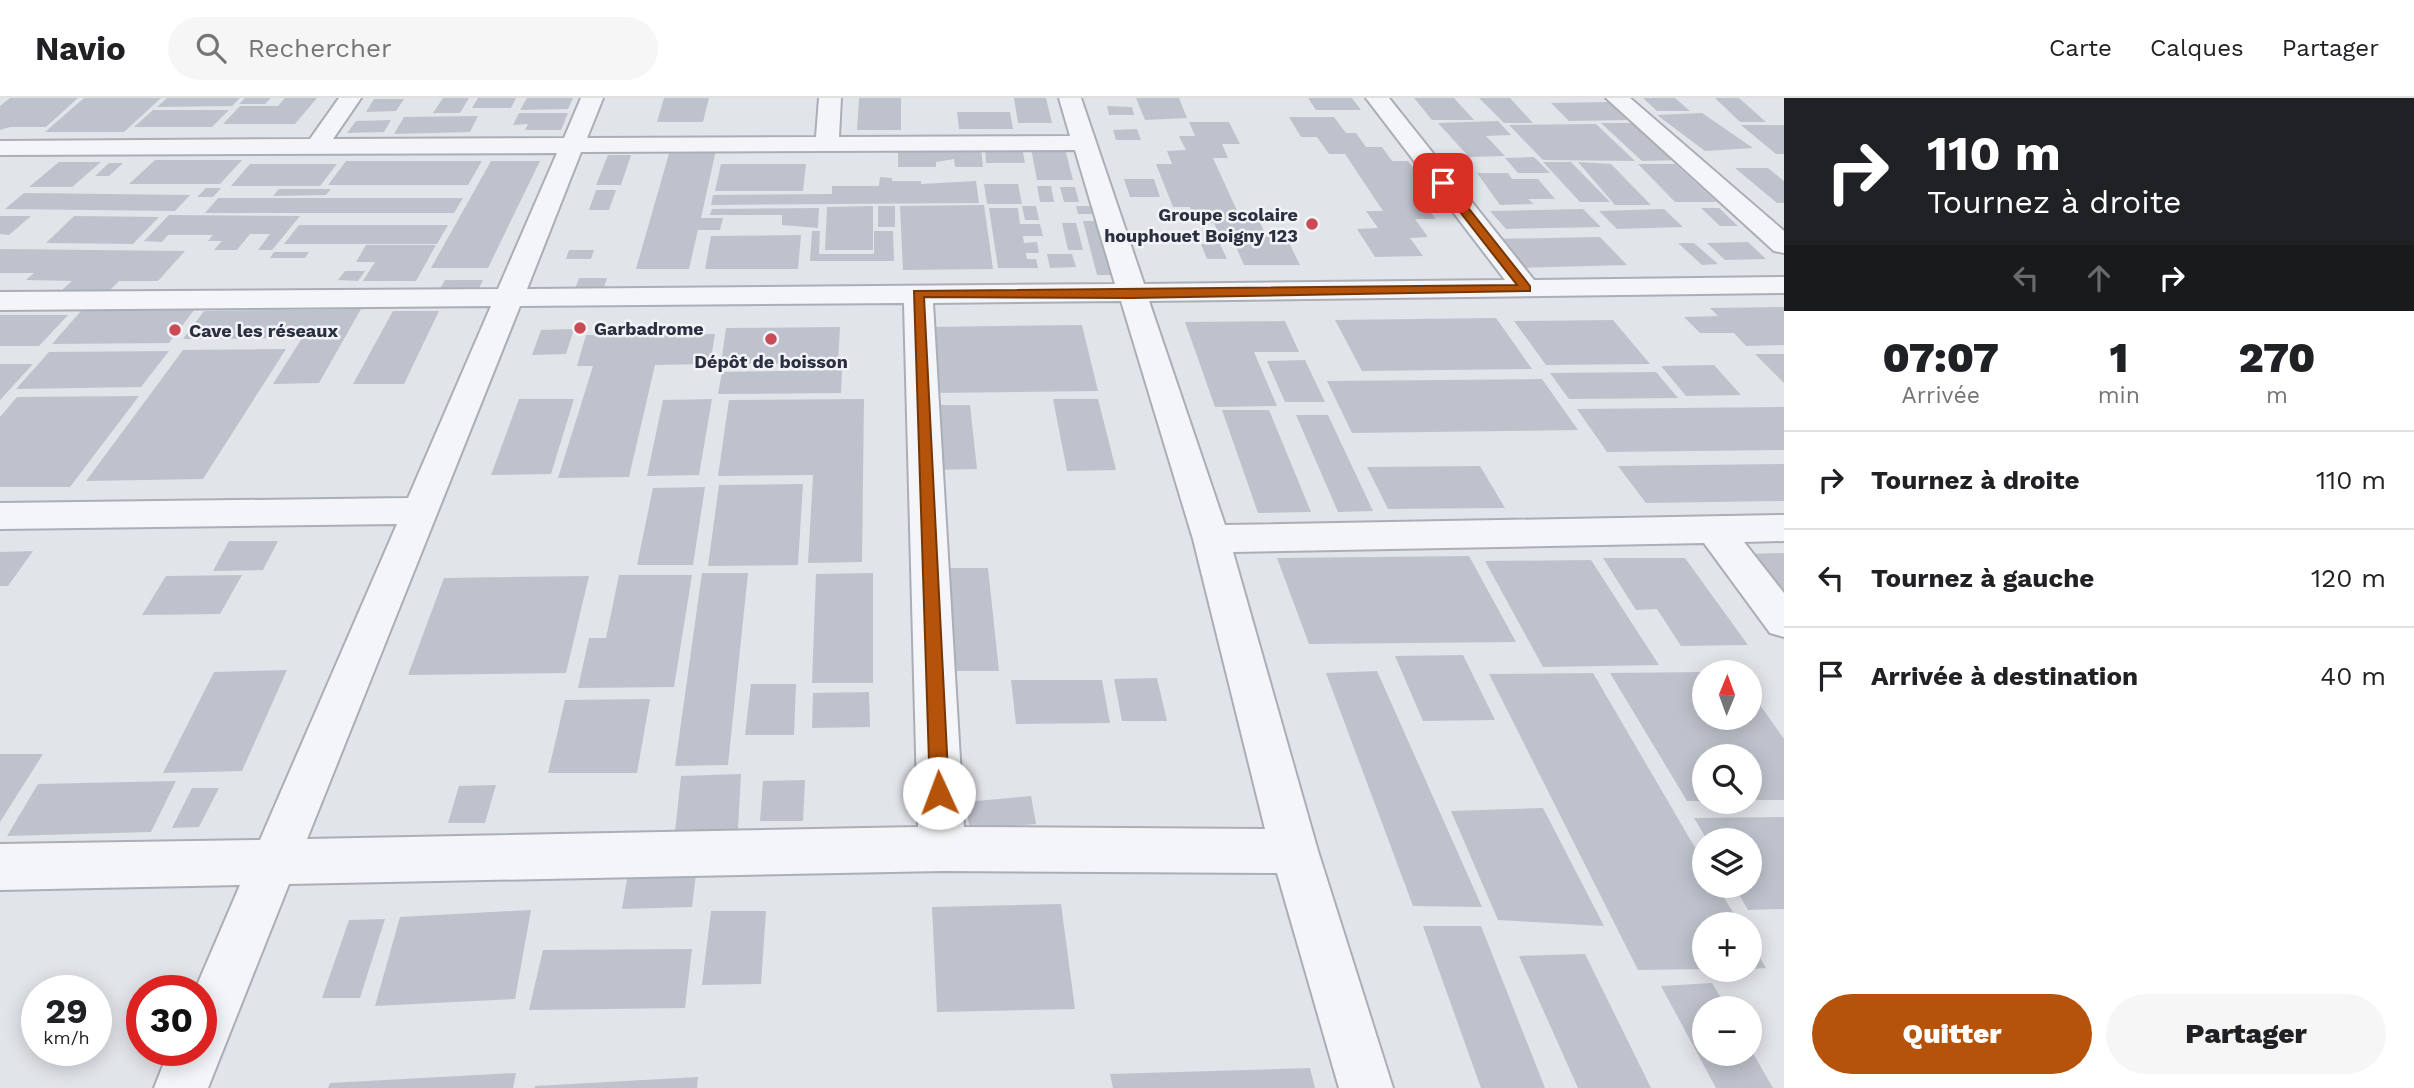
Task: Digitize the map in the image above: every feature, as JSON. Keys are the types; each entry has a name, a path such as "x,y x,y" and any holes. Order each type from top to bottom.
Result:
{"street":[{"path":"317,146 350,98"},
{"path":"217,1000 592,98"},
{"path":"827,144 830,98"},
{"path":"1070,98 1211,539 1294,851 1366,1088"},
{"path":"1377,98 1526,289"},
{"path":"1617,98 1784,246"},
{"path":"5,152 317,146 1084,143"},
{"path":"0,301 918,293 1132,294 1784,285"},
{"path":"918,293 942,849"},
{"path":"0,516 421,511"},
{"path":"1713,528 1784,622"},
{"path":"1211,539 1784,528"},
{"path":"0,867 942,849 1294,851"},
{"path":"181,1088 190,1066"}],"building":[{"path":"10,98 78,98 46,127 10,127 0,130 0,106"},
{"path":"84,98 161,98 124,132 45,132"},
{"path":"167,98 240,98 232,106 157,107"},
{"path":"245,98 271,98 265,104 239,104"},
{"path":"285,98 317,98 295,124 223,124 240,106 278,106"},
{"path":"443,98 469,98 460,113 433,113"},
{"path":"478,98 516,98 511,108 472,108"},
{"path":"527,98 573,98 568,109 520,110"},
{"path":"664,98 709,98 703,122 657,122"},
{"path":"859,98 901,98 901,130 857,130"},
{"path":"1014,98 1046,98 1052,123 1018,123"},
{"path":"1136,98 1179,98 1187,118 1145,120"},
{"path":"1308,98 1352,98 1361,110 1316,110"},
{"path":"1414,98 1454,98 1474,120 1432,120"},
{"path":"1479,98 1510,98 1533,123 1504,123"},
{"path":"1643,98 1675,98 1690,111 1657,111"},
{"path":"1715,98 1739,98 1766,122 1740,122"},
{"path":"374,99 404,99 396,111 366,112"},
{"path":"1610,102 1630,120 1569,121 1551,103"},
{"path":"1107,106 1132,107 1134,115 1109,115"},
{"path":"153,110 229,110 212,127 134,127"},
{"path":"957,112 1010,112 1013,129 959,129"},
{"path":"519,113 568,113 561,130 525,130 528,124 513,125"},
{"path":"1702,113 1753,148 1705,151 1657,115"},
{"path":"478,116 470,132 394,134 404,117"},
{"path":"1289,117 1334,117 1346,133 1356,133 1366,147 1382,147 1392,161 1408,161 1440,203 1423,203 1436,219 1415,219 1428,237 1410,238 1423,256 1375,257 1357,229 1378,228 1366,211 1383,211 1345,154 1329,154 1317,137 1301,137"},
{"path":"391,120 384,132 347,133 356,121"},
{"path":"1498,121 1511,135 1486,136 1505,156 1469,157 1438,123"},
{"path":"1189,122 1229,122 1240,144 1222,144 1228,158 1213,158 1239,215 1256,215 1267,237 1286,237 1300,265 1244,265 1234,242 1222,242 1214,223 1196,223 1190,207 1173,207 1156,164 1172,164 1167,151 1186,150 1179,136 1195,136"},
{"path":"1601,123 1640,123 1683,160 1642,161"},
{"path":"1596,124 1635,161 1543,160 1509,125"},
{"path":"1741,125 1784,125 1784,154 1776,154"},
{"path":"1137,129 1141,140 1116,140 1113,130"},
{"path":"985,147 1022,147 1025,163 986,163"},
{"path":"981,148 983,167 955,167 954,159 936,162 936,167 898,167 898,149"},
{"path":"1031,148 1065,149 1073,180 1037,180"},
{"path":"670,150 716,150 701,218 723,218 720,230 698,230 689,269 636,269"},
{"path":"608,155 631,155 621,185 596,185"},
{"path":"1534,157 1550,173 1518,173 1505,158"},
{"path":"155,160 242,160 220,184 129,184"},
{"path":"346,161 482,161 468,185 328,185"},
{"path":"491,161 540,161 488,268 431,268"},
{"path":"59,162 101,162 72,187 29,187"},
{"path":"1543,162 1571,162 1610,202 1580,202"},
{"path":"1578,162 1611,164 1651,205 1615,205"},
{"path":"109,163 123,163 109,176 95,176"},
{"path":"250,164 337,164 320,186 231,186"},
{"path":"721,164 806,164 803,191 715,191"},
{"path":"1638,164 1675,164 1717,202 1675,202"},
{"path":"1735,168 1768,168 1784,181 1784,203 1777,203"},
{"path":"1477,173 1508,173 1512,179 1538,179 1555,199 1528,199 1534,204 1500,205"},
{"path":"880,177 892,178 892,181 921,181 921,184 976,181 979,203 711,205 713,195 832,194 832,186 879,186"},
{"path":"1124,179 1154,179 1160,197 1130,197"},
{"path":"984,184 1018,184 1022,204 987,204"},
{"path":"1037,186 1051,186 1054,202 1040,202"},
{"path":"1060,187 1075,187 1079,202 1064,202"},
{"path":"206,188 221,188 213,197 197,197"},
{"path":"279,189 331,189 326,195 273,196"},
{"path":"596,190 616,190 609,210 589,210"},
{"path":"24,193 190,195 175,211 5,209"},
{"path":"218,198 463,198 454,213 205,213"},
{"path":"984,205 993,269 903,270 900,206"},
{"path":"873,206 873,250 825,250 827,207"},
{"path":"878,206 895,206 895,227 878,227"},
{"path":"1022,206 1036,206 1039,220 1025,220"},
{"path":"1076,206 1094,206 1096,214 1078,214"},
{"path":"819,208 818,228 782,225 782,215 710,215 712,209"},
{"path":"989,208 1018,208 1020,224 1040,224 1043,236 1023,236 1024,243 1037,242 1039,253 1026,253 1027,259 1036,259 1038,268 998,268"},
{"path":"1701,208 1719,208 1738,226 1720,226"},
{"path":"1583,209 1601,227 1506,229 1490,211"},
{"path":"1664,209 1683,227 1617,229 1599,211"},
{"path":"169,215 300,216 272,250 258,250 270,234 250,234 237,250 214,250 222,241 208,241 213,235 168,235 162,242 144,241"},
{"path":"0,216 31,216 9,235 0,234"},
{"path":"74,216 159,217 133,244 46,243"},
{"path":"1083,221 1097,221 1112,275 1097,275"},
{"path":"1062,223 1076,223 1083,250 1068,250"},
{"path":"299,225 448,225 437,244 284,244"},
{"path":"812,231 820,231 819,254 874,254 874,231 893,231 894,261 810,261"},
{"path":"801,235 798,269 705,269 711,236"},
{"path":"1600,237 1627,265 1516,268 1492,239"},
{"path":"1748,242 1766,259 1725,260 1707,243"},
{"path":"1678,243 1694,243 1718,264 1702,265"},
{"path":"1201,244 1220,244 1227,259 1207,259"},
{"path":"366,245 436,245 416,281 363,281 375,262 356,262"},
{"path":"0,249 185,251 158,281 119,281 109,291 62,290 72,281 26,280 34,273 0,273"},
{"path":"569,250 594,250 591,259 566,259"},
{"path":"274,252 309,252 305,258 270,258"},
{"path":"1047,254 1072,254 1076,267 1050,268"},
{"path":"345,271 365,271 358,281 338,280"},
{"path":"579,278 607,278 603,291 574,292"},
{"path":"445,280 483,280 477,292 438,292"},
{"path":"1784,307 1784,345 1746,346 1734,333 1700,333 1684,317 1718,316 1710,308"},
{"path":"361,309 319,383 273,384 302,338 183,339 204,311"},
{"path":"194,310 169,343 52,344 81,311"},
{"path":"393,311 439,311 404,384 353,384"},
{"path":"0,315 68,315 39,346 0,346"},
{"path":"1496,318 1532,369 1362,371 1335,320"},
{"path":"1613,320 1650,364 1546,365 1514,321"},
{"path":"1285,321 1299,352 1254,352 1277,406 1215,407 1185,322"},
{"path":"1082,325 1098,391 934,393 929,327"},
{"path":"840,327 838,363 721,364 726,328"},
{"path":"574,329 566,354 532,355 541,330"},
{"path":"715,334 710,364 655,365 629,477 558,478 593,366 577,366 586,335"},
{"path":"286,349 203,479 86,481 183,350"},
{"path":"169,351 141,387 16,389 49,352"},
{"path":"1755,354 1784,354 1784,383"},
{"path":"1305,360 1325,402 1285,402 1267,361"},
{"path":"0,364 33,364 0,400"},
{"path":"1714,365 1741,395 1686,396 1661,366"},
{"path":"842,370 841,393 718,394 722,372"},
{"path":"1656,372 1678,398 1569,399 1550,373"},
{"path":"1542,379 1578,430 1352,433 1327,381"},
{"path":"139,396 70,487 0,487 0,417 17,397"},
{"path":"519,399 574,399 551,474 491,475"},
{"path":"712,399 699,475 647,476 663,400"},
{"path":"864,399 862,562 808,563 813,475 718,476 729,400"},
{"path":"1053,399 1098,399 1116,470 1067,471"},
{"path":"930,405 970,405 977,469 935,470"},
{"path":"1784,407 1784,450 1607,452 1577,409"},
{"path":"1222,410 1269,410 1311,512 1258,513"},
{"path":"1296,415 1328,415 1373,511 1338,512"},
{"path":"1784,464 1784,501 1646,503 1618,466"},
{"path":"1480,466 1505,508 1388,509 1367,467"},
{"path":"803,484 798,565 708,566 719,485"},
{"path":"705,487 693,565 637,565 653,488"},
{"path":"229,541 278,541 263,570 213,571"},
{"path":"33,551 8,586 0,586 0,552"},
{"path":"1784,553 1784,597 1749,554"},
{"path":"1469,556 1516,642 1309,644 1277,558"},
{"path":"1603,558 1685,558 1748,645 1681,646 1657,609 1636,610"},
{"path":"1591,560 1659,665 1543,667 1485,561"},
{"path":"942,568 988,568 999,671 949,671"},
{"path":"702,573 748,573 728,765 675,766"},
{"path":"873,573 873,683 812,683 816,574"},
{"path":"242,575 220,614 142,615 166,576"},
{"path":"619,575 692,575 674,687 578,688 589,638 606,638"},
{"path":"589,576 566,673 408,675 444,578"},
{"path":"1463,655 1495,720 1423,721 1395,656"},
{"path":"287,670 242,771 163,773 214,672"},
{"path":"1377,671 1482,907 1413,906 1326,673"},
{"path":"1692,672 1692,730 1762,730 1762,708 1784,739 1784,800 1762,800 1762,744 1692,744 1692,801 1687,801 1610,673"},
{"path":"1593,673 1692,842 1692,898 1724,898 1733,912 1692,912 1692,969 1638,970 1489,674"},
{"path":"1157,678 1167,721 1122,721 1114,679"},
{"path":"1011,680 1102,680 1110,723 1016,724"},
{"path":"751,684 796,684 794,735 745,735"},
{"path":"869,692 870,727 812,728 813,693"},
{"path":"650,699 637,773 548,773 565,700"},
{"path":"0,754 43,754 0,822"},
{"path":"741,774 738,829 675,832 681,776"},
{"path":"805,780 803,821 760,821 763,781"},
{"path":"176,781 151,832 7,836 38,784"},
{"path":"496,785 485,823 448,823 459,786"},
{"path":"192,788 219,788 199,827 172,828"},
{"path":"1031,796 1036,824 970,830 965,802"},
{"path":"1543,808 1604,926 1498,920 1451,811"},
{"path":"1784,817 1784,909 1748,910 1741,898 1762,898 1762,828 1700,828 1694,818"},
{"path":"697,866 692,907 622,909 629,867"},
{"path":"1061,904 1075,1009 937,1012 932,907"},
{"path":"531,910 515,999 375,1006 400,917"},
{"path":"711,911 766,911 761,984 702,985"},
{"path":"385,919 360,998 322,998 349,920"},
{"path":"1423,926 1481,926 1545,1088 1481,1088"},
{"path":"692,949 685,1008 529,1010 543,950"},
{"path":"1585,954 1651,1088 1578,1088 1519,956"},
{"path":"1712,983 1720,996 1692,996 1692,1043 1661,986"},
{"path":"1704,1066 1760,1066 1773,1088 1716,1088"},
{"path":"1310,1068 1315,1088 1113,1088 1110,1074"},
{"path":"516,1073 513,1088 328,1088 330,1083"},
{"path":"698,1077 697,1088 535,1088 535,1086"}],"place":[{"name":"Groupe scolaire houphouet Boigny 123","path":"1312,224"},
{"name":"Garbadrome","path":"580,328"},
{"name":"Cave les réseaux","path":"175,330"},
{"name":"Dépôt de boisson","path":"771,339"}],"route":[{"path":"939,793 918,293 1132,294 1526,289 1443,183"}]}
